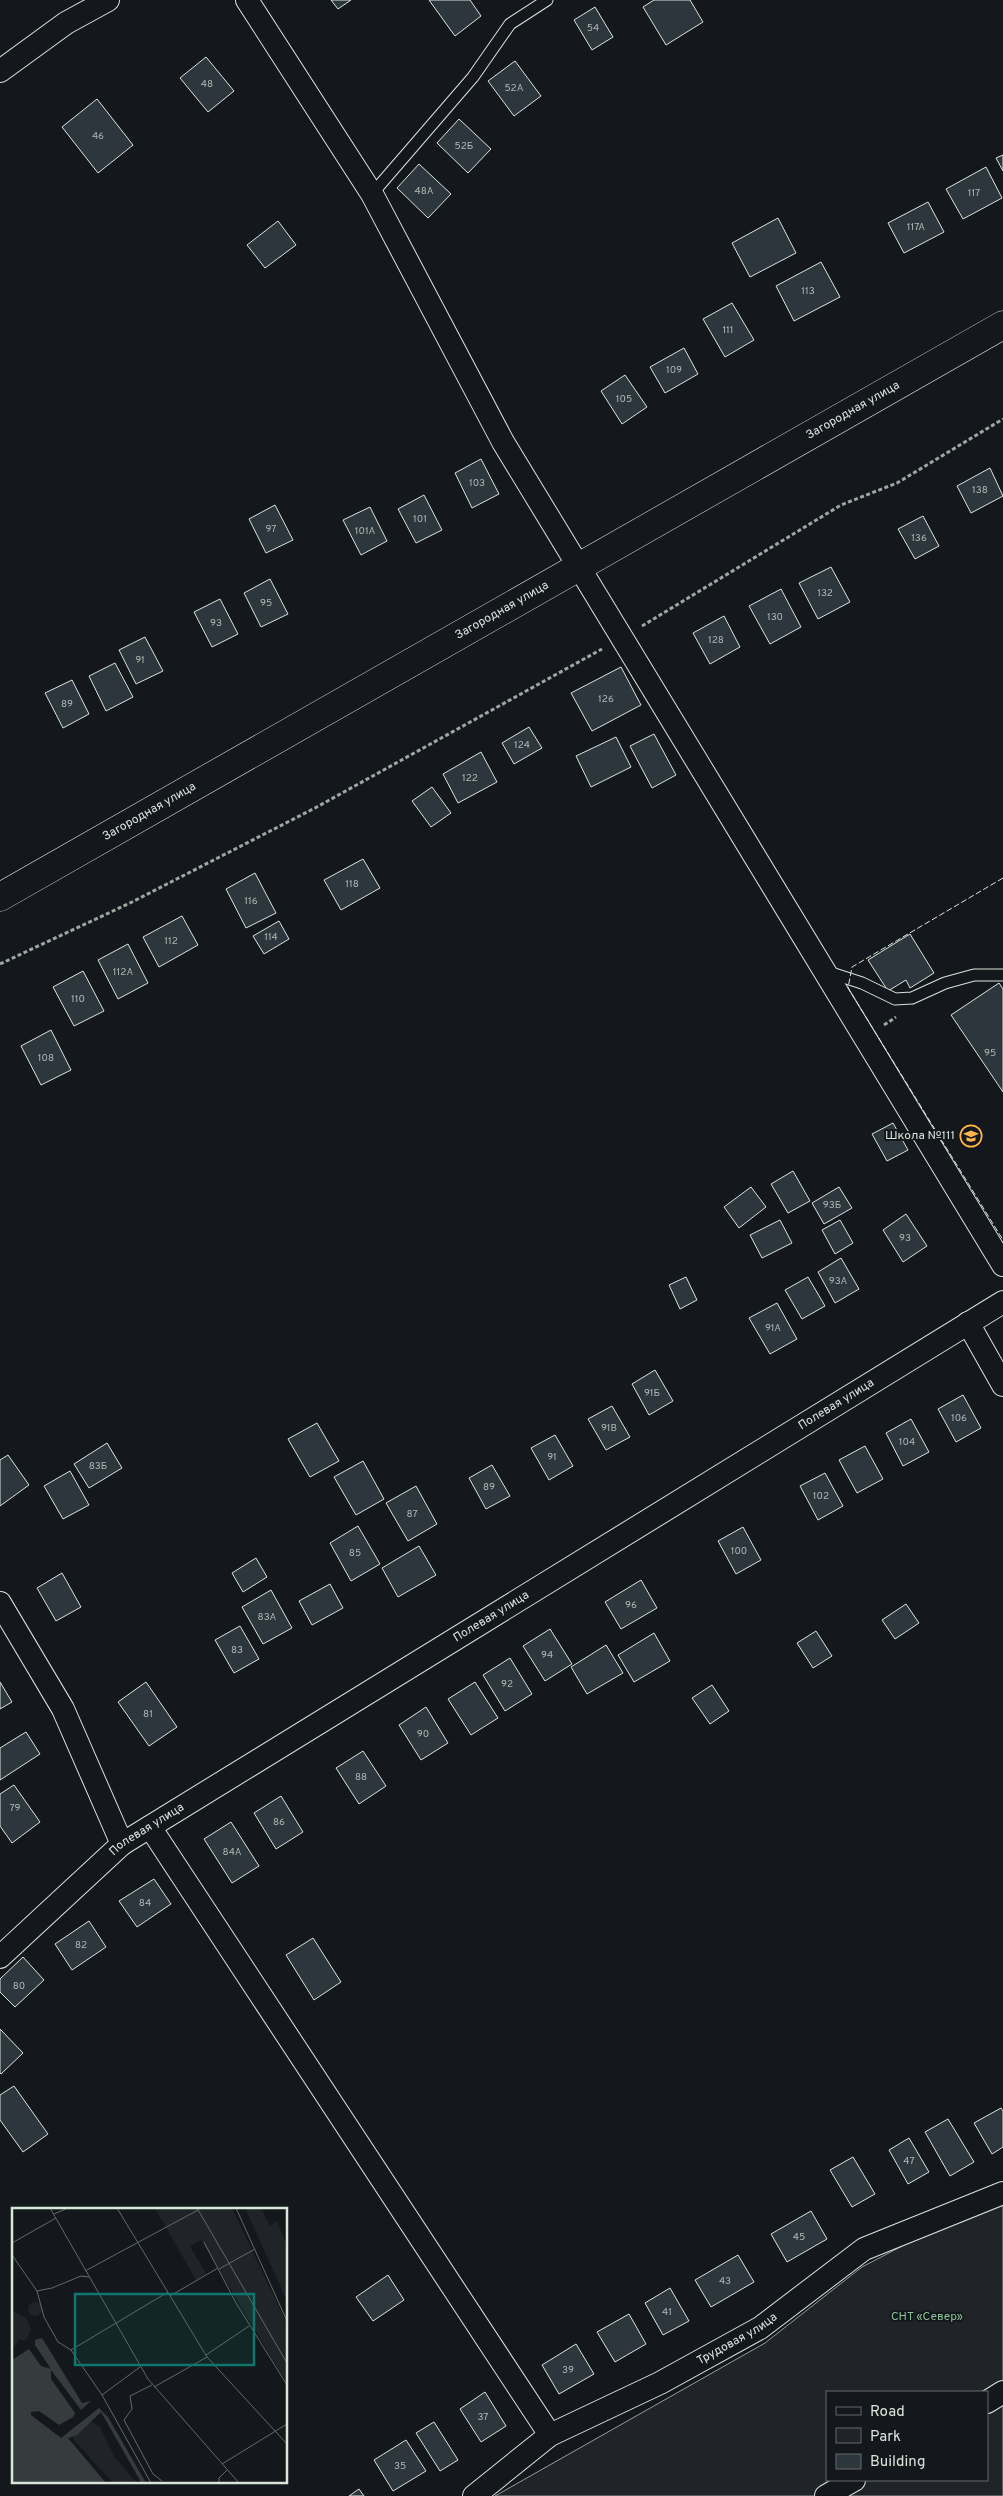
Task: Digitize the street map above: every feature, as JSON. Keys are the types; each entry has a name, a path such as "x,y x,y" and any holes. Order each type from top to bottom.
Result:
{"street":[{"path":"0,71 66,22 108,0"},
{"path":"247,0 372,194 503,442 1003,1265"},
{"name":"Загородная улица","path":"0,897 1003,325"},
{"name":"Полевая улица","path":"0,1957 122,1844 1003,1302"},
{"path":"968,1323 1003,1385"},
{"path":"0,1603 63,1709 122,1844"},
{"path":"150,1826 550,2435"},
{"name":"Трудовая улица","path":"474,2496 550,2435 660,2383 760,2328 864,2249 1003,2193"},
{"path":"988,2401 1003,2392"},
{"path":"826,2496 852,2481"}],"lane":[{"path":"372,194 473,77 510,24 546,0"},
{"path":"824,970 862,984 894,1000 912,998 946,983 974,975 1003,975"}],"path":[{"path":"0,964 132,902 315,808 621,638 841,505 897,483 1003,419"},
{"path":"864,1037 907,1010 912,998"}],"green space":[{"name":"СНТ «Север»","path":"1003,2204 1003,2496 495,2496 765,2343 862,2267 906,2244"}],"building":[{"path":"331,0 351,0 338,9"},
{"path":"429,0 470,0 481,16 455,36"},
{"path":"654,0 690,0 703,22 666,45 643,7"},
{"path":"595,7 613,37 592,50 574,20"},
{"path":"206,57 234,91 208,112 180,78"},
{"path":"515,61 541,96 514,116 488,81"},
{"path":"97,99 133,145 98,173 62,127"},
{"path":"459,119 491,149 468,173 437,143"},
{"path":"1003,155 1003,171 996,158"},
{"path":"419,164 451,194 428,218 397,188"},
{"path":"986,167 1002,198 963,219 946,189"},
{"path":"928,202 944,232 904,253 888,223"},
{"path":"778,218 796,253 750,277 732,243"},
{"path":"278,221 296,245 265,268 247,245"},
{"path":"821,262 840,297 794,321 776,286"},
{"path":"732,303 754,340 725,357 703,319"},
{"path":"684,348 698,374 665,393 650,367"},
{"path":"625,375 647,407 622,424 601,391"},
{"path":"481,459 499,494 472,508 455,473"},
{"path":"990,468 1003,496 971,513 957,486"},
{"path":"424,495 442,530 416,543 398,509"},
{"path":"275,505 293,540 266,553 249,519"},
{"path":"370,507 387,541 361,555 343,520"},
{"path":"923,516 939,546 915,559 898,529"},
{"path":"831,567 850,602 818,619 799,583"},
{"path":"270,579 288,614 261,627 244,593"},
{"path":"781,589 801,627 770,644 749,606"},
{"path":"220,599 238,634 212,647 194,612"},
{"path":"724,616 740,647 710,664 693,633"},
{"path":"145,637 163,671 136,684 119,650"},
{"path":"115,663 133,697 106,711 89,676"},
{"path":"621,667 641,705 592,731 571,693"},
{"path":"72,680 89,714 63,728 45,693"},
{"path":"529,727 542,748 514,764 502,743"},
{"path":"654,734 676,775 652,788 630,746"},
{"path":"616,737 631,767 591,787 576,756"},
{"path":"481,752 497,782 458,803 443,774"},
{"path":"432,787 451,813 431,827 412,801"},
{"path":"363,859 380,888 341,910 324,880"},
{"path":"255,873 276,913 246,928 226,889"},
{"path":"182,916 198,945 159,967 143,937"},
{"path":"279,921 289,939 264,954 253,936"},
{"path":"910,934 934,973 910,988 906,980 888,991 868,960"},
{"path":"128,944 148,983 118,999 98,960"},
{"path":"83,971 104,1011 74,1026 53,987"},
{"path":"999,983 1003,989 1003,1092 951,1015"},
{"path":"51,1030 71,1070 41,1085 21,1046"},
{"path":"893,1123 908,1150 887,1161 872,1134"},
{"path":"793,1171 810,1201 788,1213 771,1184"},
{"path":"751,1187 766,1207 739,1228 724,1207"},
{"path":"839,1187 852,1208 824,1224 812,1203"},
{"path":"906,1214 927,1246 903,1262 883,1230"},
{"path":"780,1220 792,1243 762,1258 750,1235"},
{"path":"840,1220 853,1243 835,1254 822,1230"},
{"path":"841,1258 859,1289 835,1303 818,1272"},
{"path":"686,1277 697,1300 680,1309 669,1285"},
{"path":"808,1277 825,1306 802,1319 785,1290"},
{"path":"777,1303 797,1339 770,1354 749,1318"},
{"path":"655,1370 673,1401 649,1415 632,1384"},
{"path":"963,1395 981,1428 956,1442 938,1409"},
{"path":"612,1406 630,1437 606,1450 588,1419"},
{"path":"911,1419 929,1452 903,1466 886,1433"},
{"path":"317,1423 339,1461 310,1477 288,1439"},
{"path":"555,1435 573,1466 549,1480 531,1448"},
{"path":"107,1443 122,1468 89,1488 74,1464"},
{"path":"865,1446 883,1479 857,1493 839,1460"},
{"path":"8,1455 29,1485 0,1506 0,1460"},
{"path":"363,1461 384,1499 356,1515 334,1477"},
{"path":"492,1465 510,1496 486,1509 469,1478"},
{"path":"70,1471 89,1505 63,1519 44,1486"},
{"path":"825,1473 843,1506 818,1520 800,1486"},
{"path":"416,1486 437,1524 408,1541 386,1503"},
{"path":"358,1526 380,1564 351,1581 330,1543"},
{"path":"743,1527 761,1560 736,1574 718,1541"},
{"path":"419,1546 436,1575 398,1597 382,1568"},
{"path":"256,1558 267,1577 243,1592 232,1573"},
{"path":"62,1573 81,1607 56,1621 37,1588"},
{"path":"641,1580 657,1608 621,1629 605,1602"},
{"path":"330,1584 343,1608 312,1625 299,1601"},
{"path":"271,1590 292,1628 263,1644 242,1607"},
{"path":"906,1604 919,1623 895,1639 882,1620"},
{"path":"240,1626 259,1659 234,1673 215,1640"},
{"path":"550,1629 572,1664 545,1681 523,1646"},
{"path":"816,1631 832,1656 813,1668 797,1643"},
{"path":"654,1633 670,1661 634,1682 618,1655"},
{"path":"606,1645 623,1673 587,1694 571,1667"},
{"path":"510,1658 532,1694 505,1711 483,1675"},
{"path":"0,1682 12,1702 0,1709"},
{"path":"146,1682 177,1727 149,1746 118,1702"},
{"path":"475,1682 498,1718 471,1735 448,1699"},
{"path":"712,1685 729,1711 710,1724 692,1698"},
{"path":"426,1707 448,1743 421,1760 399,1725"},
{"path":"26,1732 40,1754 0,1780 0,1748"},
{"path":"363,1751 386,1786 359,1804 336,1768"},
{"path":"14,1785 40,1822 12,1843 0,1826 0,1794"},
{"path":"281,1796 303,1832 276,1849 254,1813"},
{"path":"231,1822 259,1866 232,1883 204,1839"},
{"path":"154,1879 171,1904 137,1927 119,1901"},
{"path":"89,1921 106,1947 72,1970 55,1944"},
{"path":"313,1938 341,1982 314,2000 286,1955"},
{"path":"23,1957 44,1980 15,2007 0,1992 0,1979"},
{"path":"0,2029 23,2053 1,2074 0,2073"},
{"path":"14,2086 48,2134 23,2152 0,2120 0,2095"},
{"path":"1001,2108 1003,2111 1003,2147 992,2154 974,2123"},
{"path":"948,2119 974,2162 950,2176 925,2132"},
{"path":"909,2138 929,2172 908,2184 889,2150"},
{"path":"853,2157 875,2194 852,2207 830,2170"},
{"path":"811,2211 827,2239 787,2262 771,2234"},
{"path":"738,2255 754,2282 711,2307 695,2280"},
{"path":"388,2275 404,2300 373,2321 356,2297"},
{"path":"670,2288 689,2321 663,2335 645,2303"},
{"path":"629,2314 646,2344 615,2362 597,2332"},
{"path":"576,2344 594,2374 559,2394 542,2365"},
{"path":"485,2392 506,2426 481,2442 460,2409"},
{"path":"434,2422 458,2460 440,2471 416,2433"},
{"path":"406,2440 426,2471 393,2491 374,2460"},
{"path":"359,2489 364,2496 349,2496"}],"fence":[{"path":"1003,878 852,967 848,988 1003,1240"}],"place":[{"name":"Школа №111","path":"971,1136"}]}
